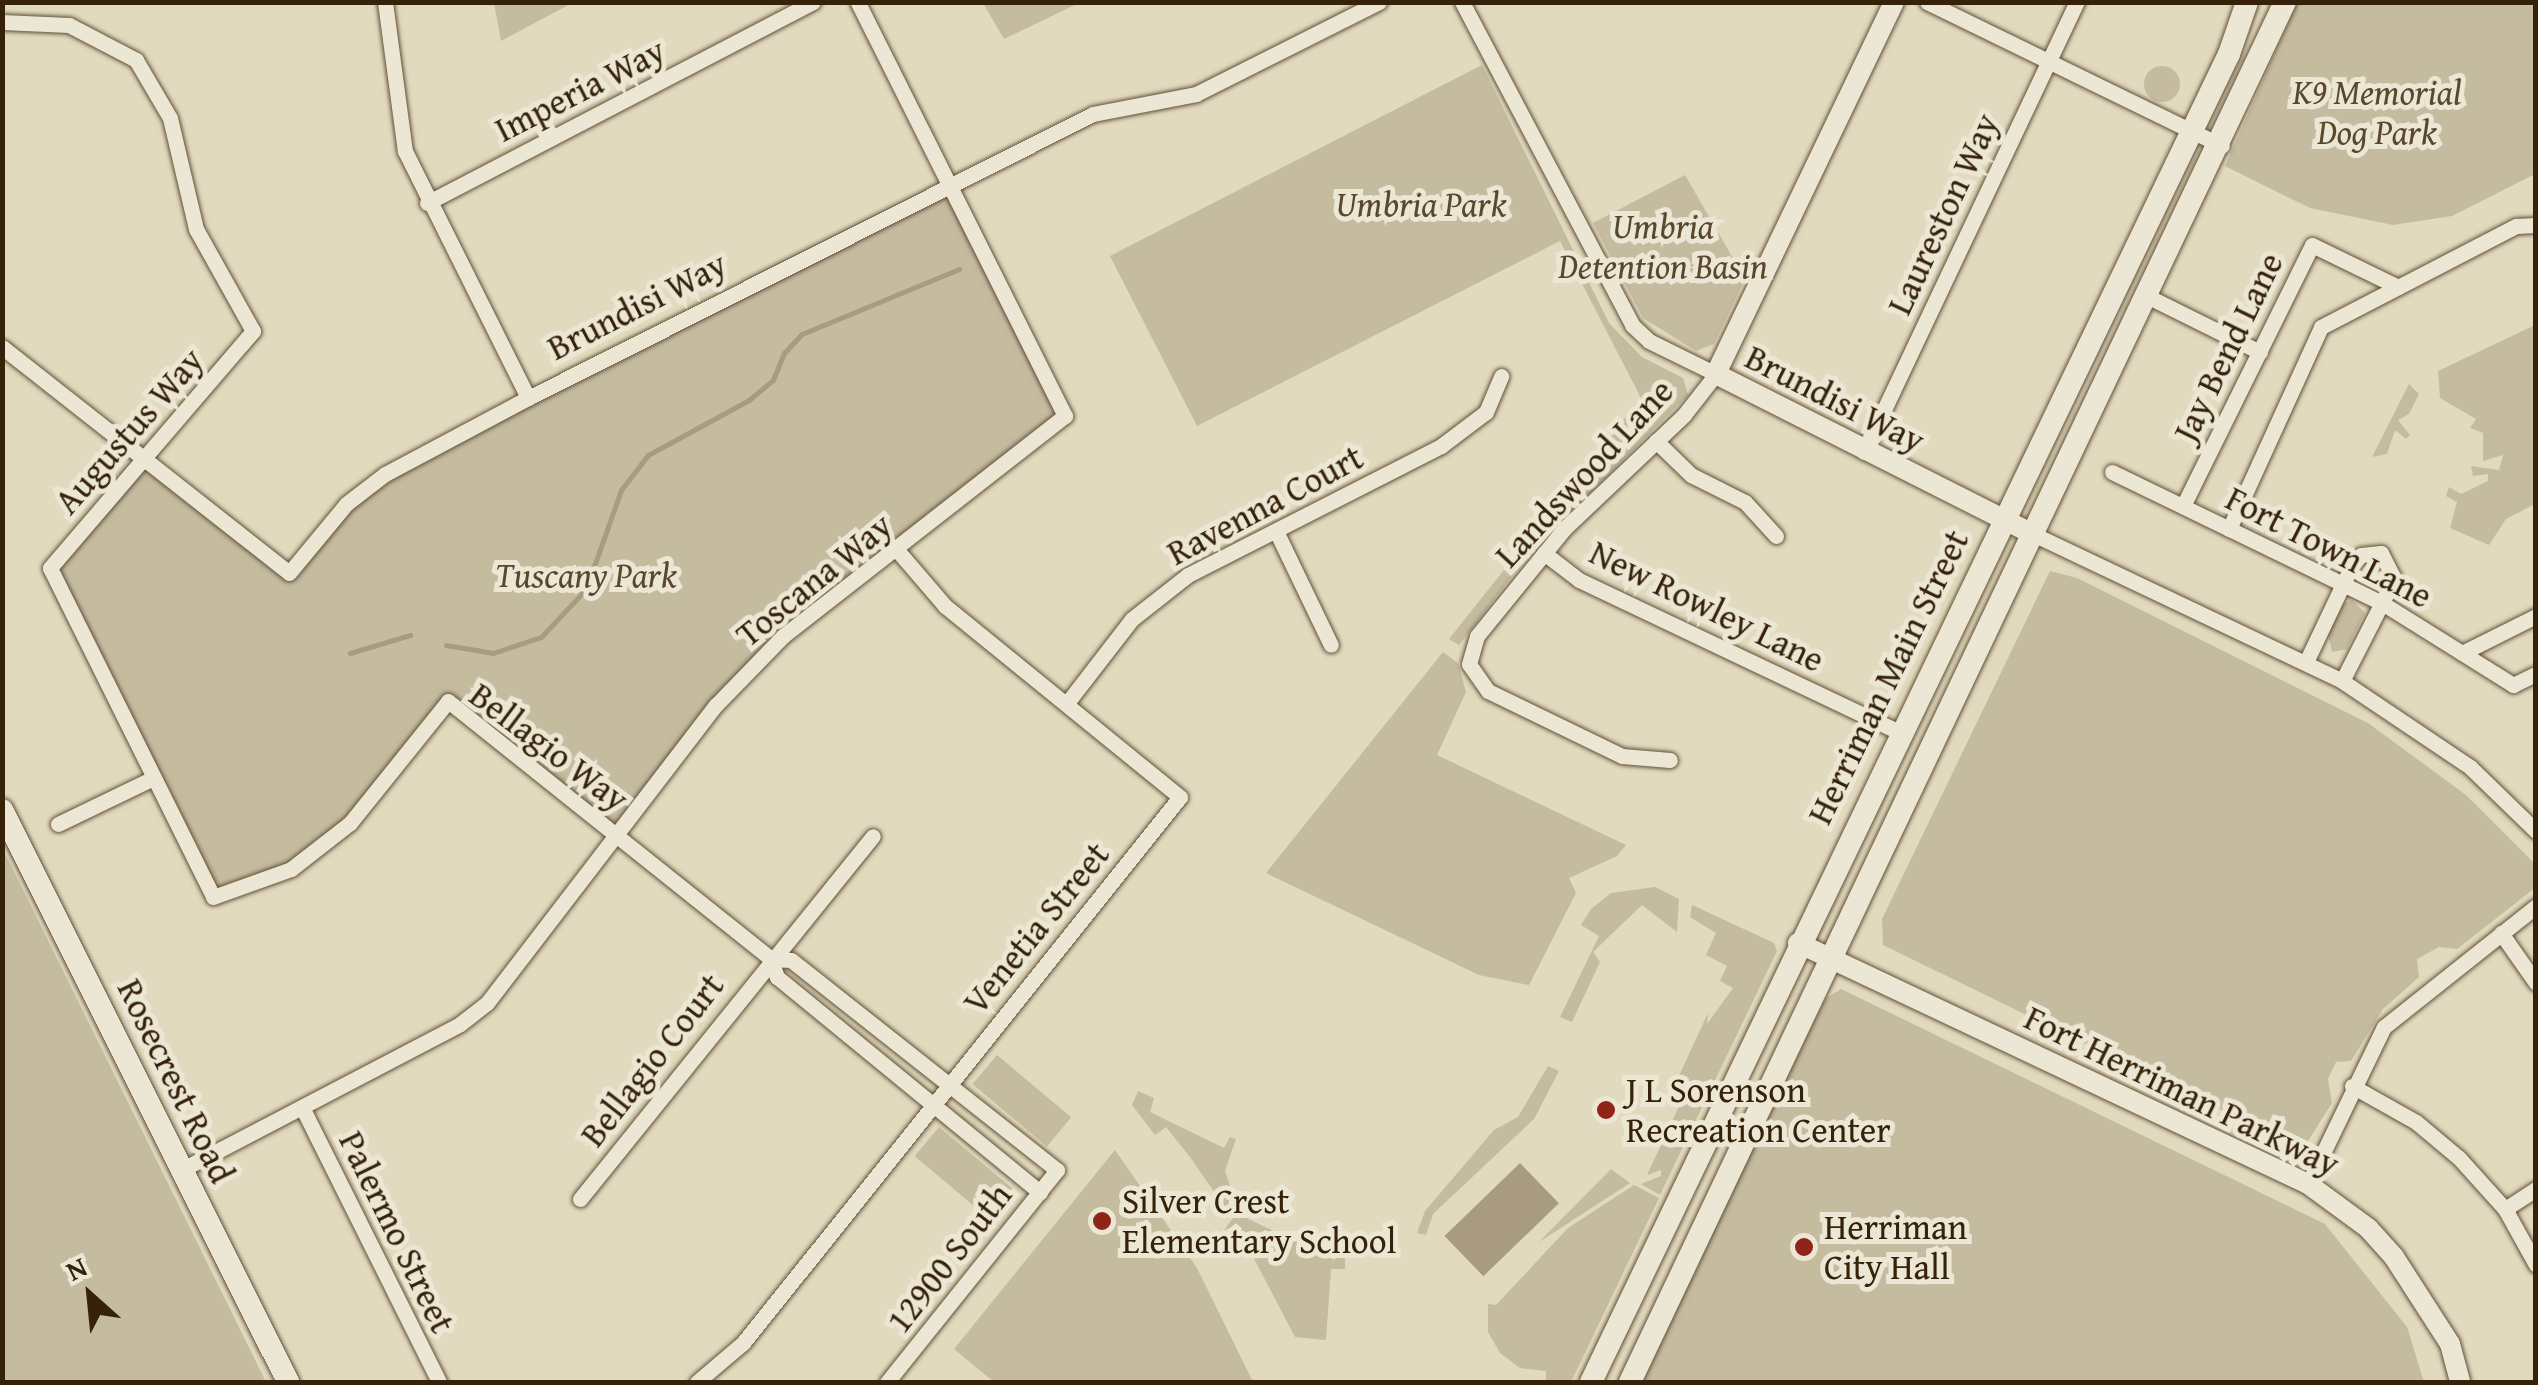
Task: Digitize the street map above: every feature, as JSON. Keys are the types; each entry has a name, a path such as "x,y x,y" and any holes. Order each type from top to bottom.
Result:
{"main road":[{"name":"Herriman Main Street","path":"1591,1382 2189,131 2247,2"},
{"name":"Herriman Main Street","path":"1630,1382 1829,958 2222,146 2284,2"},
{"name":"Rosecrest Road","path":"2,810 288,1382"}],"street":[{"path":"384,2 406,150 428,203 528,398"},
{"name":"Imperia Way","path":"428,203 814,2"},
{"name":"Toscana Way","path":"181,1170 460,1024 488,1002 716,705 783,636 1065,416 945,183 858,2"},
{"name":"Brundisi Way","path":"2,348 290,573 346,504 385,474 528,398 945,183 1092,114 1196,94 1380,2"},
{"name":"Brundisi Way","path":"1462,2 1632,325 1649,341 1864,452 2342,681 2470,767 2536,831"},
{"path":"1716,374 1894,2"},
{"path":"1927,2 2222,146"},
{"name":"Laureston Way","path":"1864,452 2077,2"},
{"name":"Augustus Way","path":"2,22 69,25 136,60 170,118 196,229 253,332 50,568"},
{"path":"2229,528 2321,327 2516,226 2536,225"},
{"name":"Jay Bend Lane","path":"2183,506 2312,246 2398,287"},
{"path":"2149,297 2260,352"},
{"name":"Landswood Lane","path":"1670,760 1622,756 1488,691 1469,664 1477,636 1544,553 1656,441 1716,374"},
{"name":"Ravenna Court","path":"1066,704 1132,619 1188,575 1277,533 1440,446 1486,412 1501,376"},
{"path":"1656,441 1692,475 1746,502 1776,536"},
{"name":"Fort Town Lane","path":"2112,472 2382,602 2513,686 2536,674"},
{"path":"1277,533 1330,644"},
{"name":"Venetia Street","path":"697,1382 743,1343 1180,797 945,606 897,550"},
{"name":"New Rowley Lane","path":"1544,553 1579,580 1901,732"},
{"path":"2306,662 2361,555 2380,553 2388,558 2394,579 2342,681"},
{"name":"Bellagio Way","path":"50,568 212,898 291,869 350,823 448,701 770,959 777,977 1040,1192"},
{"path":"2462,653 2536,616"},
{"path":"58,824 151,778"},
{"name":"Bellagio Court","path":"580,1199 872,836"},
{"path":"2308,1184 2352,1086 2384,1027 2536,906"},
{"path":"2500,933 2536,983"},
{"name":"Fort Herriman Parkway","path":"1798,943 2308,1184 2368,1228 2394,1257 2432,1310 2460,1382"},
{"name":"Bellagio Way","path":"770,959 791,960 1057,1170"},
{"path":"2352,1086 2416,1122 2505,1209 2536,1265"},
{"name":"Palermo Street","path":"302,1109 439,1382"},
{"name":"12900 South","path":"887,1382 1057,1170"},
{"path":"2505,1209 2536,1189"}],"green space":[{"path":"494,2 572,3 501,41"},
{"path":"983,3 1079,3 1004,39"},
{"name":"K9 Memorial Dog Park","path":"2297,3 2535,3 2535,174 2452,216 2393,225 2310,208 2225,166"},
{"name":"Umbria Park","path":"1482,65 1609,323 1642,357 1683,378 1688,395 1529,554 1459,645 1449,639 1641,398 1560,241 1197,426 1110,256"},
{"path":"2162,66 2175,71 2180,84 2175,97 2162,102 2149,97 2144,84 2149,71"},
{"name":"Umbria Detention Basin","path":"1685,175 1745,279 1714,344 1696,351 1643,318 1593,223"},
{"name":"Tuscany Park","path":"945,183 1065,416 783,636 616,836 448,701 350,823 291,869 213,897 50,568 144,461 290,573 385,474"},
{"path":"2535,325 2535,504 2506,519 2489,545 2450,528 2457,502 2446,496 2449,487 2461,494 2488,481 2488,474 2473,476 2471,466 2499,470 2503,455 2483,461 2483,433 2470,428 2476,419 2440,398 2438,371"},
{"path":"2409,384 2419,394 2409,414 2398,420 2410,435 2406,439 2395,430 2387,454 2372,457"},
{"path":"2050,571 2077,578 2368,723 2466,795 2535,864 2535,888 2457,949 2439,947 2417,959 2419,977 2383,1009 2351,1061 2336,1062 2328,1079 2332,1103 2303,1149 2283,1131 2250,1124 1883,945 1882,919"},
{"path":"2352,600 2365,613 2347,649 2332,652 2328,634 2343,604"},
{"path":"1443,652 1458,663 1466,692 1437,755 1626,845 1617,856 1569,878 1576,893 1529,985 1479,975 1266,873"},
{"path":"3,849 266,1382 3,1382"},
{"path":"1655,887 1679,899 1677,932 1642,905 1593,952 1600,962 1572,1022 1560,1017 1599,936 1581,925 1591,909 1611,893"},
{"path":"1692,905 1774,943 1777,951 1660,1195 1641,1184 1661,1176 1661,1170 1647,1175 1682,1100 1671,1093 1708,1013 1707,1024 1733,988 1720,981 1727,966 1706,955 1716,933 1690,917"},
{"path":"1841,989 2325,1224 2407,1327 2424,1382 1641,1382 1825,999"},
{"path":"997,1055 1071,1117 1047,1146 973,1084"},
{"path":"1548,1066 1559,1071 1534,1119 1433,1214 1426,1235 1417,1233 1425,1211 1494,1130 1518,1117"},
{"path":"1138,1091 1154,1098 1150,1112 1224,1148 1230,1137 1236,1139 1225,1171 1236,1203 1231,1214 1217,1218 1226,1209 1190,1157 1166,1127 1155,1135 1132,1105"},
{"path":"939,1127 1013,1189 989,1218 915,1156"},
{"name":"Silver Crest Elementary School","path":"1115,1150 1197,1268 1253,1382 994,1382 954,1349"},
{"path":"1611,1169 1630,1183 1539,1242"},
{"path":"1634,1185 1659,1198 1571,1382 1546,1382 1546,1371 1520,1368 1500,1353 1488,1332 1488,1304 1496,1305 1568,1228"},
{"path":"1245,1202 1242,1216 1334,1260 1345,1250 1345,1269 1331,1269 1326,1340 1295,1337 1237,1226 1224,1230"}],"shaded area":[{"path":"1520,1163 1559,1203 1483,1276 1444,1236"}],"waterway":[{"path":"446,645 493,653 541,637 586,589 621,490 648,455 749,400 773,380 784,353 802,334 959,269"},
{"path":"350,653 410,635"}],"place":[{"name":"J L Sorenson Recreation Center","path":"1606,1110"},
{"name":"Silver Crest Elementary School","path":"1102,1221"},
{"name":"Herriman City Hall","path":"1804,1247"}]}
